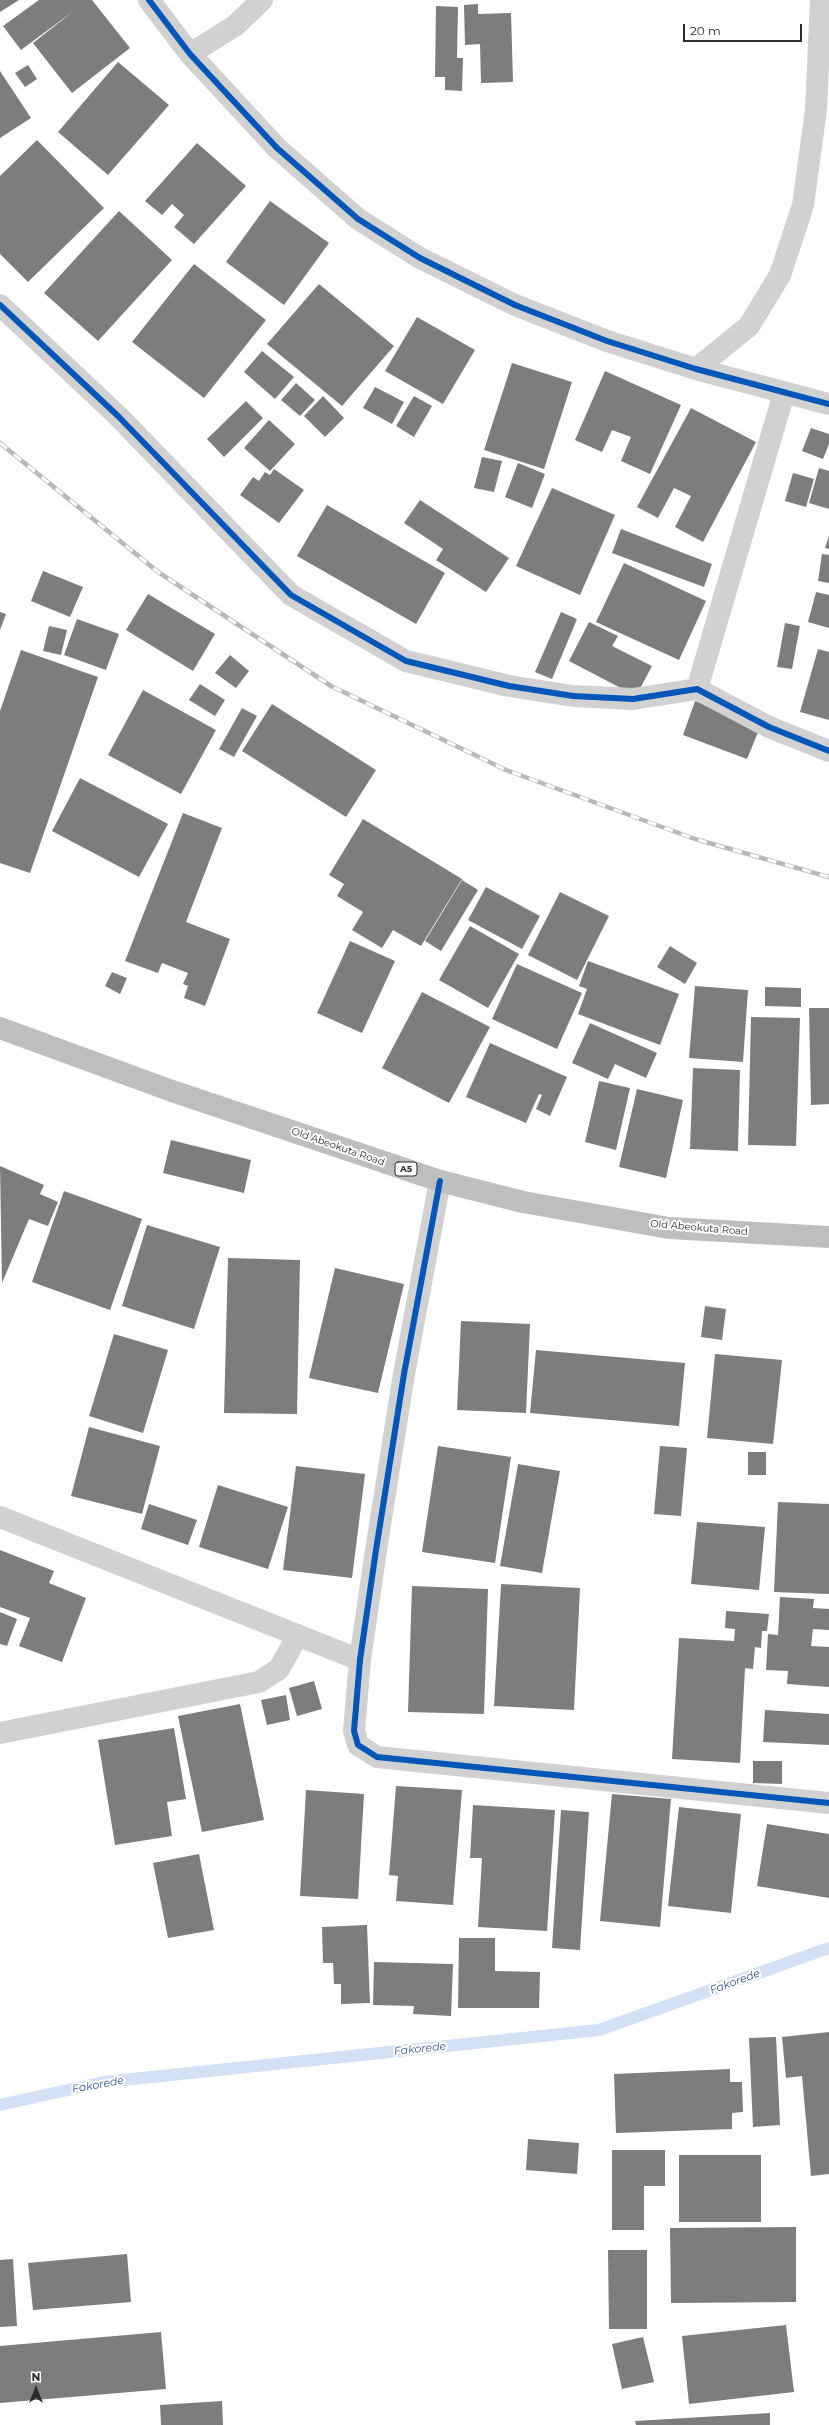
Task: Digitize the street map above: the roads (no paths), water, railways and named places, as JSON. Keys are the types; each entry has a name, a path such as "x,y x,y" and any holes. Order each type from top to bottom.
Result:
{"highway":[{"name":"Old Abeokuta Road","path":"0,1028 172,1091 440,1181 522,1202 669,1228 829,1237"}],"street":[{"path":"149,0 190,54 276,148 358,219 420,258 515,305 607,341 696,369 829,404"},
{"path":"190,54 236,25 262,0"},
{"path":"696,369 749,326 780,275 804,205 816,110 821,0"},
{"path":"0,305 118,416 291,595 406,661 509,686 573,696 633,699 697,689 768,727 829,751"},
{"path":"697,689 784,393"},
{"path":"440,1181 404,1374 360,1660 354,1731 358,1746 377,1757 829,1803"},
{"path":"0,1517 360,1660"},
{"path":"0,1733 259,1682 278,1669 298,1635"}],"waterway":[{"name":"Fakorede","path":"0,2105 104,2082 599,2030 829,1948"}],"railway":[{"path":"0,443 158,572 331,686 506,770 695,839 829,877"}]}
